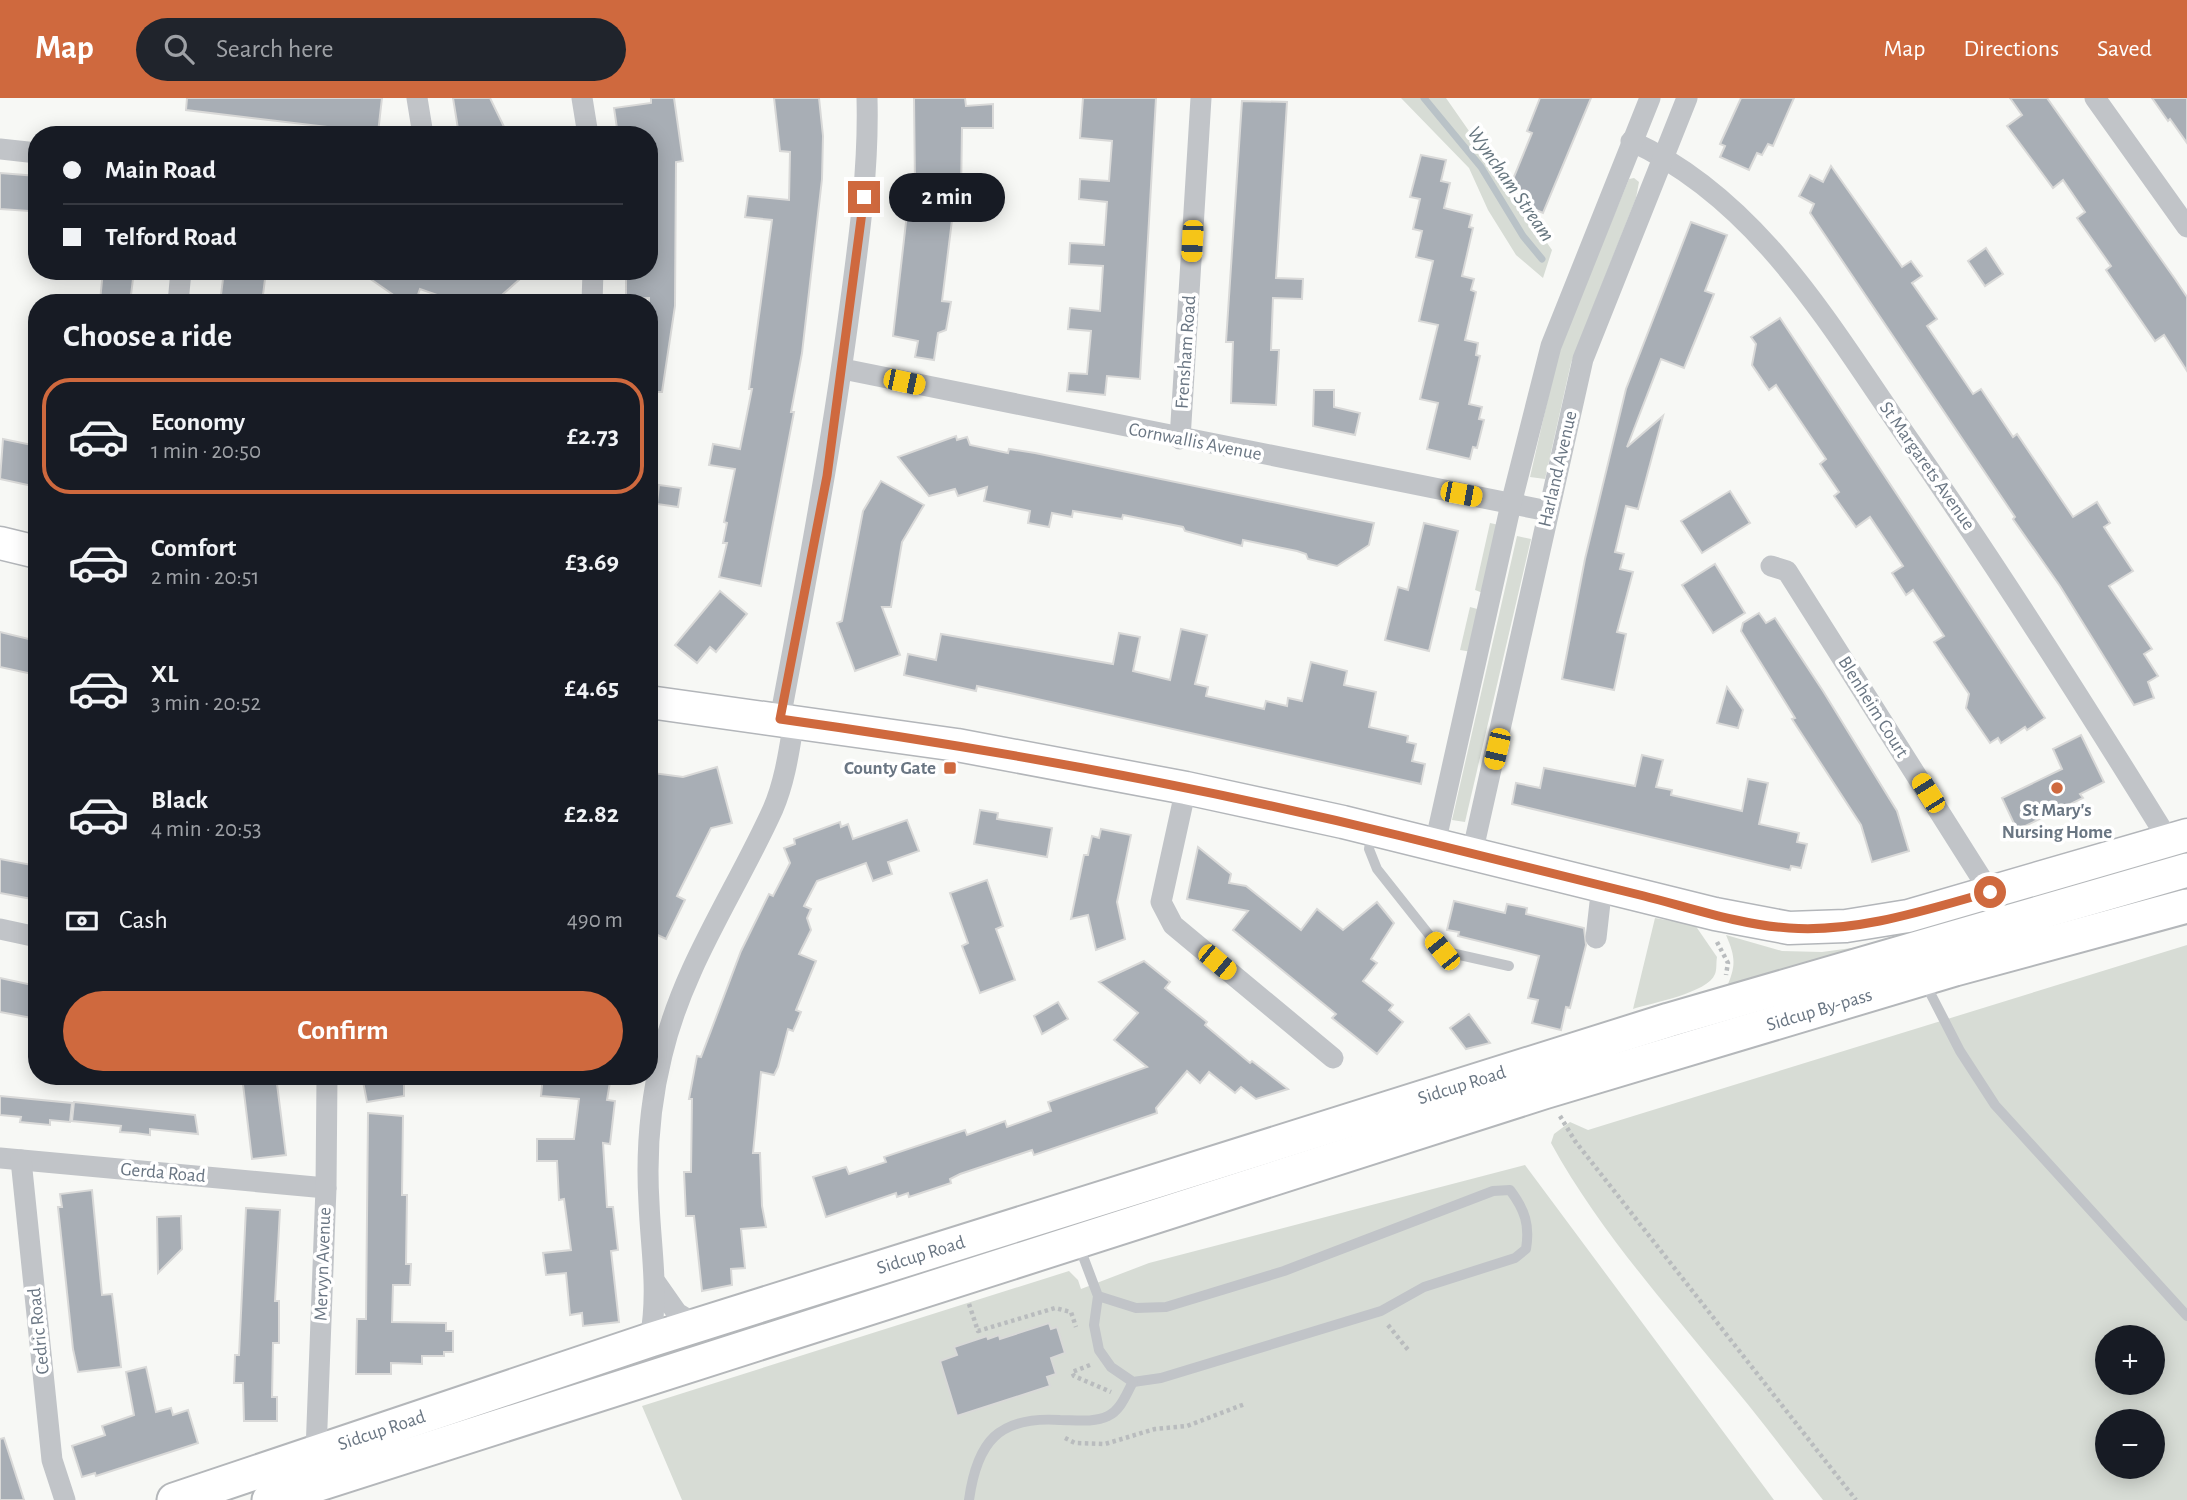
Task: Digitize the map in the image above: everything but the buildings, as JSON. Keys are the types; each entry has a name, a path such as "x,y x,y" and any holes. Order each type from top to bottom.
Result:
{"highway":[{"name":"Sidcup By-pass","path":"1669,1020 2187,870"},
{"name":"Sidcup By-pass","path":"1452,1122 1923,979 2187,906"},
{"name":"Sidcup Road","path":"174,1500 649,1340 1669,1020"},
{"name":"Sidcup Road","path":"269,1500 1452,1122"}],"main road":[{"path":"0,543 28,550"},
{"path":"658,703 957,745 1186,788 1373,829 1715,914 1789,928 1846,926 1908,916 2178,838"}],"street":[{"path":"417,98 422,126"},
{"path":"582,98 586,126"},
{"path":"658,1075 687,980 719,911 773,808 786,771 787,720 843,369 862,215 868,147 867,98"},
{"name":"Frensham Road","path":"1180,439 1201,98"},
{"name":"Harland Avenue","path":"1435,844 1511,504 1551,346 1650,98"},
{"name":"Harland Avenue","path":"1472,854 1516,670 1548,511 1583,359 1662,155 1687,98"},
{"path":"2095,98 2187,226"},
{"name":"St Margarets Avenue","path":"1631,141 1662,155 1738,212 1793,272 2007,581 2178,838"},
{"path":"0,149 28,152"},
{"name":"Cornwallis Avenue","path":"843,369 1548,511"},
{"name":"Blenheim Court","path":"1772,566 1787,571 1990,892"},
{"path":"1186,788 1161,902 1171,921 1333,1058"},
{"path":"1596,937 1602,885"},
{"path":"0,929 28,935"},
{"name":"Mervyn Avenue","path":"316,1452 326,1188 327,1085"},
{"path":"649,1340 656,1283 648,1199 651,1107 656,1085"},
{"name":"Gerda Road","path":"10,1159 326,1188"},
{"name":"Cedric Road","path":"10,1159 52,1460 65,1500"},
{"path":"656,1283 677,1313 697,1325"}],"lane":[{"path":"1373,829 1369,849 1377,869 1442,951 1509,966"},
{"path":"1923,979 1960,1051 1995,1105 2187,1316"},
{"path":"1077,1241 1098,1296 1094,1325 1099,1350 1111,1367 1133,1382 1161,1378 1381,1311 1424,1287 1515,1258 1526,1249 1529,1231 1523,1208 1510,1190 1493,1191 1284,1272 1166,1307 1136,1308 1098,1296"},
{"path":"969,1500 977,1459 990,1438 1020,1423 1045,1419 1083,1421 1107,1416 1125,1398 1133,1382"}],"path":[{"path":"1715,914 1713,931 1728,964 1722,982"},
{"path":"1545,1092 1576,1141 1856,1500"},
{"path":"967,1299 978,1331 1055,1308 1071,1312 1079,1334"},
{"path":"1402,1343 1409,1351"},
{"path":"1086,1355 1090,1366 1072,1372 1074,1376 1125,1398"},
{"path":"1045,1419 1050,1429 1075,1443 1105,1444 1156,1429 1187,1426 1245,1404"}],"shaded area":[{"path":"1401,98 1446,98 1552,250 1543,278 1516,255 1488,210 1469,168"},
{"path":"1634,178 1639,182 1636,198 1571,363 1545,479 1530,477 1560,346 1629,179"},
{"path":"1490,523 1499,525 1483,593 1475,590"},
{"path":"1517,536 1531,539 1465,822 1452,820"},
{"path":"1470,607 1481,610 1472,652 1460,650"},
{"path":"1655,918 1695,925 1717,957 1716,972 1710,981 1691,992 1633,1009"},
{"path":"1726,935 1782,951 1822,952 1874,945 1726,989 1734,962"},
{"path":"2187,945 2187,1500 1823,1500 1628,1258 1587,1202 1551,1143 1554,1134 1570,1122 1588,1130"},
{"path":"1525,1165 1774,1500 682,1500 642,1406 1069,1271 1078,1280 1081,1289 1149,1263"}],"waterway":[{"name":"Wyncham Stream","path":"1424,98 1481,167 1523,236 1542,259"}],"place":[{"name":"County Gate","path":"950,768"},
{"name":"St Mary's Nursing Home","path":"2057,788"}],"route":[{"path":"864,197 827,476 780,719 957,745 1186,788 1343,822 1715,914 1789,928 1846,926 1908,916 1990,892"}]}
